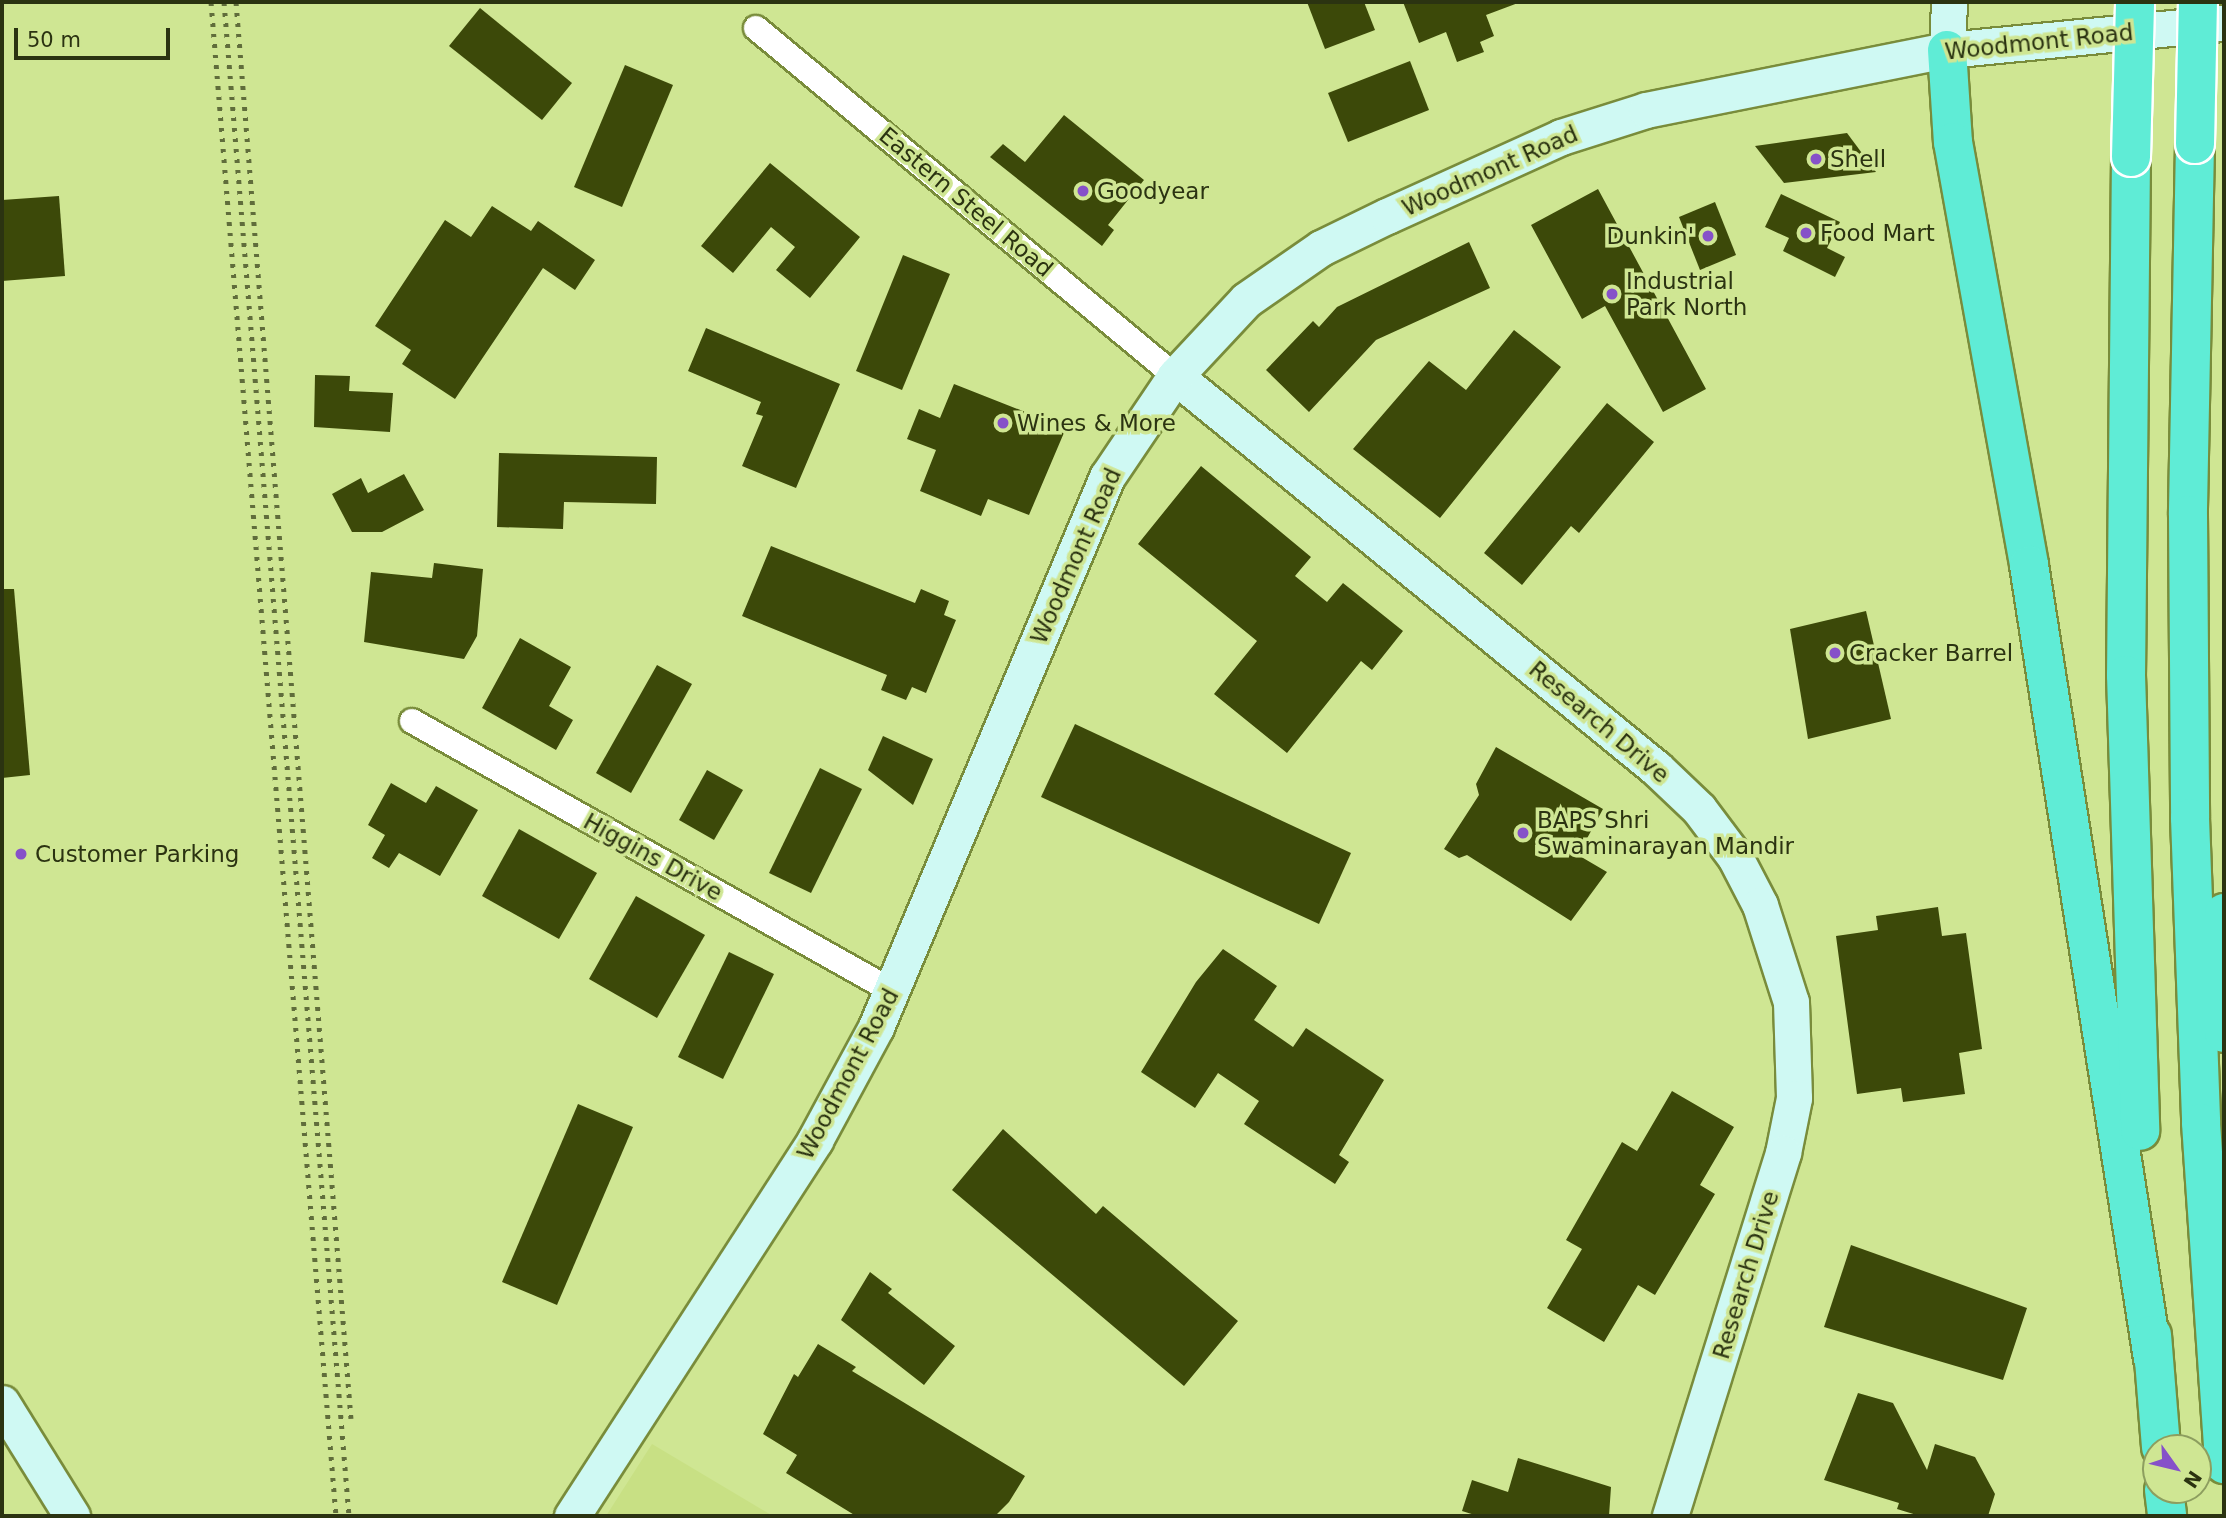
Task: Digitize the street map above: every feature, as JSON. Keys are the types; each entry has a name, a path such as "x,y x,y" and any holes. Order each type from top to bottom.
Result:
{"highway":[{"path":"2135,2 2131,157 2128,814 2153,1359 2160,1434"},
{"path":"2198,2 2188,515 2190,818 2201,1110 2224,1464"},
{"path":"1947,50 1953,142 2029,565 2153,1359"},
{"path":"2224,913 2224,1033"}],"main road":[{"path":"1947,50 1949,2"},
{"name":"Woodmont Road","path":"572,1516 815,1140 894,992 1107,477 1175,376 1246,300 1321,248 1561,136 1720,91 1947,50 2224,23"},
{"name":"Research Drive","path":"1175,376 1656,768 1699,809 1735,857 1760,905 1791,1002 1794,1098 1783,1153 1671,1516"},
{"path":"2,1403 72,1516"}],"street":[{"name":"Eastern Steel Road","path":"756,28 1175,376"},
{"name":"Higgins Drive","path":"412,721 894,992"}],"shaded area":[{"path":"652,1444 773,1516 606,1516"}],"building":[{"path":"1307,2 1364,2 1375,30 1325,49"},
{"path":"1403,2 1518,3 1486,15 1494,36 1480,42 1484,52 1457,62 1446,32 1419,43"},
{"path":"480,8 572,83 542,120 449,46"},
{"path":"1410,61 1429,110 1348,142 1328,93"},
{"path":"625,65 673,85 622,207 574,187"},
{"name":"Goodyear","path":"1064,115 1144,180 1108,225 1114,230 1102,246 990,157 1003,144 1025,162"},
{"name":"Shell","path":"1847,133 1876,172 1784,183 1755,146"},
{"path":"770,163 860,237 810,298 776,270 795,247 771,227 733,273 701,246"},
{"name":"Industrial Park North","path":"1598,189 1706,389 1663,412 1605,306 1582,319 1531,225"},
{"name":"Food Mart","path":"1781,194 1840,222 1827,248 1845,257 1835,277 1783,251 1789,238 1765,227"},
{"path":"59,196 65,276 2,281 2,200"},
{"name":"Dunkin'","path":"1715,202 1736,255 1700,270 1679,217"},
{"path":"492,206 531,231 538,221 595,260 575,290 543,268 455,399 402,364 411,350 375,326 445,220 471,237"},
{"path":"1469,242 1490,288 1376,340 1309,412 1266,370 1313,321 1319,327 1337,307"},
{"path":"903,255 950,274 902,390 856,371"},
{"path":"706,328 840,384 796,488 742,466 763,416 756,414 761,402 688,371"},
{"path":"1514,330 1561,367 1440,518 1353,449 1429,361 1466,390"},
{"path":"315,375 350,376 349,391 393,393 390,432 314,427"},
{"path":"954,384 1066,428 1029,515 988,499 981,516 920,491 936,450 907,439 919,409 940,418"},
{"path":"1607,403 1654,442 1579,533 1571,526 1522,585 1484,553"},
{"path":"499,453 657,457 656,504 564,502 563,529 497,527"},
{"path":"1201,466 1311,557 1295,576 1327,602 1343,583 1403,631 1372,670 1361,661 1287,753 1214,694 1257,641 1138,544"},
{"path":"404,474 424,510 382,532 352,532 332,494 361,478 368,493"},
{"path":"771,546 915,603 921,589 949,601 944,615 956,620 926,693 912,687 906,700 881,690 887,675 742,616"},
{"path":"434,563 483,569 477,636 464,659 364,642 371,572 432,578"},
{"path":"2,589 14,589 30,775 2,778"},
{"name":"Cracker Barrel","path":"1866,611 1891,719 1808,739 1790,629"},
{"path":"520,638 571,667 549,706 573,720 556,750 482,708"},
{"path":"657,665 692,684 631,793 596,773"},
{"path":"1075,724 1351,853 1319,924 1041,797"},
{"path":"883,736 933,759 913,805 868,770"},
{"name":"BAPS Shri Swaminarayan Mandir","path":"1496,747 1603,809 1578,855 1607,872 1571,921 1467,855 1459,858 1444,849 1479,795 1476,784"},
{"path":"820,768 862,789 811,893 769,873"},
{"path":"707,770 743,790 714,840 679,820"},
{"path":"391,783 426,803 436,786 478,810 440,876 399,853 389,868 372,858 385,835 368,825"},
{"path":"519,829 597,873 559,939 482,896"},
{"path":"636,896 705,935 657,1018 589,979"},
{"path":"1938,907 1942,936 1966,933 1982,1049 1959,1053 1965,1094 1903,1102 1901,1088 1857,1094 1836,936 1878,930 1876,916"},
{"path":"1223,949 1277,986 1254,1020 1293,1047 1306,1028 1384,1080 1339,1155 1349,1162 1335,1184 1244,1124 1259,1101 1218,1073 1195,1108 1141,1072 1196,982"},
{"path":"729,952 774,974 723,1079 678,1057"},
{"path":"1672,1091 1734,1127 1700,1185 1715,1194 1655,1295 1638,1285 1604,1342 1547,1308 1582,1249 1566,1240 1622,1142 1637,1151"},
{"path":"578,1104 633,1127 557,1305 502,1282"},
{"path":"1003,1129 1096,1214 1103,1206 1238,1321 1184,1386 952,1190"},
{"path":"1851,1245 2027,1308 2003,1380 1824,1327"},
{"path":"870,1272 892,1289 888,1293 955,1346 924,1385 841,1320"},
{"path":"818,1344 856,1367 852,1371 1025,1476 1009,1502 995,1516 856,1516 786,1473 797,1455 763,1434 794,1374 798,1377"},
{"path":"1858,1393 1893,1403 1927,1470 1935,1444 1975,1457 1995,1494 1988,1516 1920,1516 1897,1509 1899,1503 1824,1480"},
{"path":"1518,1458 1611,1487 1609,1516 1478,1516 1462,1511 1472,1480 1508,1492"}],"railway":[{"path":"211,2 336,1516"},
{"path":"224,2 349,1516"},
{"path":"236,2 351,1418"}],"place":[{"name":"Shell","path":"1816,159"},
{"name":"Goodyear","path":"1083,191"},
{"name":"Food Mart","path":"1806,233"},
{"name":"Dunkin'","path":"1708,236"},
{"name":"Industrial Park North","path":"1612,294"},
{"name":"Wines & More","path":"1003,423"},
{"name":"Cracker Barrel","path":"1835,653"},
{"name":"BAPS Shri Swaminarayan Mandir","path":"1523,833"},
{"name":"Customer Parking","path":"21,854"}]}
